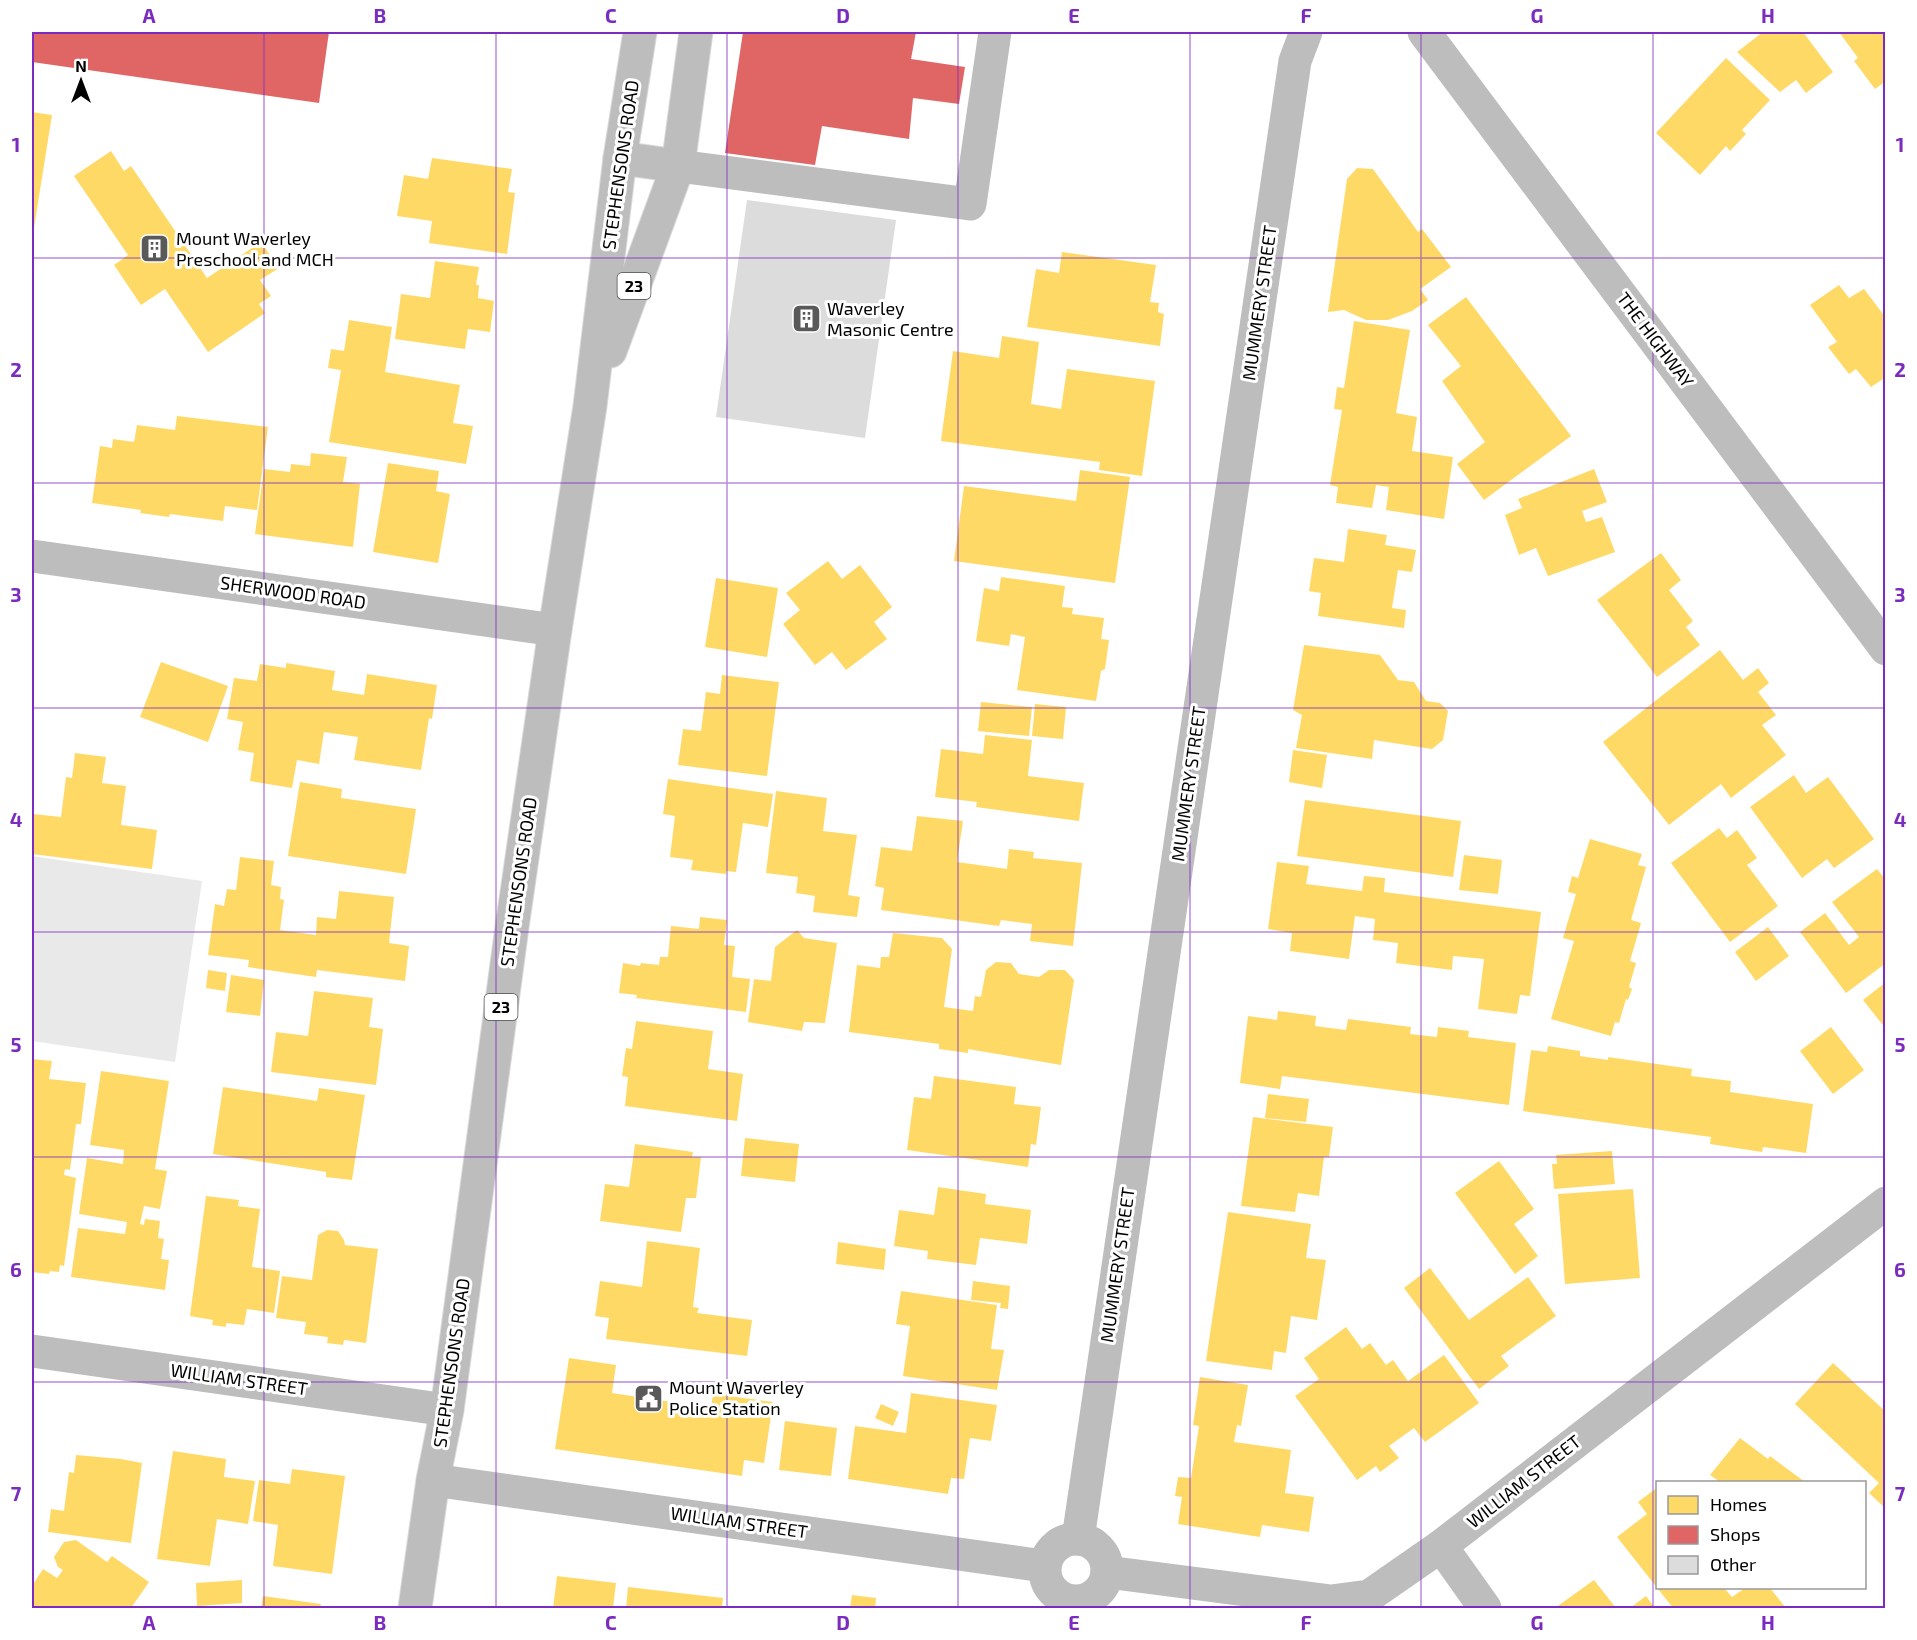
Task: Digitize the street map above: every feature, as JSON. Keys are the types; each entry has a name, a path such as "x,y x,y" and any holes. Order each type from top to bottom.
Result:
{"street":[{"name":"STEPHENSONS ROAD","path":"415,1608 433,1480 447,1410 510,938 590,406 620,158 640,32"},
{"name":"STEPHENSONS ROAD","path":"590,406 678,166 696,32"},
{"path":"620,158 970,204 995,32"},
{"name":"MUMMERY STREET","path":"1078,1539 1295,62 1306,32"},
{"name":"THE HIGHWAY","path":"1424,32 1886,649"},
{"name":"SHERWOOD ROAD","path":"32,556 555,630"},
{"name":"WILLIAM STREET","path":"1107,1572 1331,1601 1369,1596 1441,1546 1886,1203"},
{"name":"WILLIAM STREET","path":"32,1351 447,1410"},
{"name":"WILLIAM STREET","path":"433,1480 1044,1566"},
{"path":"1078,1539 1089,1541 1098,1548 1104,1556 1107,1572 1105,1582 1099,1592 1090,1599 1069,1605 1051,1590 1046,1580 1044,1566 1047,1556 1054,1547 1063,1541 1078,1539"},
{"path":"1441,1546 1485,1608"}],"shaded area":[{"path":"32,856 202,881 175,1062 32,1041"}],"building: Homes":[{"path":"1763,32 1803,32 1833,72 1806,93 1796,80 1780,92 1737,52"},
{"path":"1839,32 1886,32 1886,81 1875,89 1854,61 1858,58"},
{"path":"1726,58 1770,100 1742,130 1746,134 1730,151 1726,146 1700,175 1656,133"},
{"path":"32,112 52,115 33,234 32,234"},
{"name":"Mount Waverley Preschool and MCH","path":"111,151 124,171 131,166 207,278 261,242 279,268 260,280 271,296 259,304 265,313 208,352 165,289 141,305 114,265 128,255 74,176"},
{"path":"432,158 512,169 508,192 515,193 507,254 429,243 432,221 397,216 404,175 428,179"},
{"path":"1357,168 1373,169 1418,232 1422,229 1451,267 1420,289 1428,300 1412,311 1388,320 1366,320 1344,310 1328,312 1347,179"},
{"path":"1062,252 1156,265 1150,302 1159,303 1158,312 1164,314 1160,346 1027,327 1036,269 1059,273"},
{"path":"435,261 479,267 476,285 479,285 478,298 494,301 490,332 468,329 465,349 395,339 401,294 430,298"},
{"path":"1839,285 1849,298 1864,289 1886,318 1886,377 1871,387 1856,369 1849,374 1828,347 1837,342 1810,305"},
{"path":"1466,297 1571,436 1484,500 1457,464 1485,442 1442,381 1461,366 1428,325"},
{"path":"349,320 392,327 385,372 460,385 453,423 473,426 466,464 329,442 341,370 328,368 331,349 344,351"},
{"path":"1354,321 1410,330 1396,413 1417,417 1412,451 1453,457 1444,519 1386,510 1389,487 1376,485 1372,508 1336,503 1338,487 1330,485 1342,410 1334,409 1337,387 1344,388"},
{"path":"1002,336 1039,342 1031,404 1061,409 1067,369 1155,381 1142,476 1099,470 1100,462 941,441 953,351 999,358"},
{"path":"177,416 268,427 257,510 225,506 223,521 170,514 169,517 140,513 141,510 92,503 100,446 112,448 113,439 134,442 137,425 175,430"},
{"path":"311,453 347,457 343,482 360,484 353,547 255,534 264,469 290,472 291,464 310,466"},
{"path":"388,463 439,471 436,491 450,494 438,563 373,552"},
{"path":"1594,469 1607,502 1582,511 1586,522 1602,517 1615,552 1548,576 1536,548 1519,555 1505,515 1522,508 1518,499"},
{"path":"1080,470 1130,477 1115,583 954,561 964,486 1076,501"},
{"path":"1348,529 1387,535 1385,545 1416,550 1412,572 1398,570 1392,608 1406,610 1404,628 1318,616 1321,593 1309,591 1314,558 1344,562"},
{"path":"1661,553 1681,580 1669,590 1693,621 1686,627 1700,645 1657,677 1597,600"},
{"path":"828,561 842,579 860,565 892,607 874,622 887,639 846,670 832,652 815,665 783,624 800,610 786,593"},
{"path":"1001,577 1065,586 1062,607 1073,608 1072,614 1104,618 1101,639 1109,640 1105,669 1101,671 1096,701 1017,690 1025,637 1011,634 1009,646 976,641 984,588 999,591"},
{"path":"716,578 778,588 767,657 705,647"},
{"path":"1304,645 1380,655 1398,680 1414,682 1426,701 1440,703 1448,711 1443,740 1432,749 1374,740 1372,759 1296,748 1302,715 1293,710"},
{"path":"1720,650 1743,680 1758,668 1769,683 1758,692 1776,715 1762,725 1786,755 1731,798 1721,784 1669,825 1603,742"},
{"path":"161,662 228,686 208,742 140,717"},
{"path":"286,663 335,671 332,690 364,695 367,674 437,685 421,770 354,760 358,737 324,732 319,764 297,760 292,788 250,781 254,753 238,750 243,722 227,719 234,678 257,681 260,664 286,668"},
{"path":"722,675 779,682 767,776 678,765 683,729 701,731 706,692 720,694"},
{"path":"981,702 1032,707 1029,736 978,731"},
{"path":"1035,704 1066,707 1063,739 1032,736"},
{"path":"985,735 1032,740 1028,776 1084,783 1079,821 976,807 977,802 935,797 941,749 983,754"},
{"path":"1293,750 1327,755 1322,788 1289,782"},
{"path":"75,753 106,757 102,783 126,786 121,825 157,830 152,869 32,854 33,814 61,817 66,777 72,778"},
{"path":"1794,775 1806,793 1828,777 1874,839 1834,868 1827,859 1802,878 1750,807"},
{"path":"668,779 773,794 768,827 743,823 736,872 726,871 726,874 691,870 693,860 670,857 675,816 663,814"},
{"path":"300,782 342,789 341,798 416,809 406,874 288,856"},
{"path":"776,791 827,798 823,831 857,835 848,895 860,897 857,917 813,912 815,896 796,893 798,877 766,873"},
{"path":"1305,800 1461,821 1453,877 1297,856"},
{"path":"917,816 963,821 957,862 1007,869 1009,849 1034,852 1033,858 1082,863 1073,946 1030,941 1032,924 1001,920 999,926 881,910 884,888 875,886 881,847 912,851"},
{"path":"1719,828 1727,838 1737,830 1757,858 1747,865 1778,906 1730,942 1671,863"},
{"path":"1590,839 1642,854 1638,865 1646,867 1631,920 1641,923 1630,961 1636,963 1629,987 1632,989 1628,1000 1626,999 1619,1023 1615,1022 1611,1036 1551,1019 1574,941 1563,938 1576,894 1568,892 1572,876 1578,878"},
{"path":"1464,855 1502,860 1498,894 1459,890"},
{"path":"240,857 274,861 271,885 281,887 280,899 284,900 280,930 316,935 317,917 336,919 339,891 394,897 389,943 409,946 405,981 317,970 316,977 248,967 249,960 208,955 215,904 224,906 227,889 236,890"},
{"path":"1277,862 1309,866 1306,884 1362,891 1364,876 1385,878 1384,892 1541,912 1530,996 1520,995 1517,1014 1478,1009 1484,959 1453,956 1452,970 1396,963 1398,943 1373,940 1375,919 1355,916 1349,959 1290,951 1292,933 1268,929"},
{"path":"1877,869 1886,880 1886,963 1846,993 1800,932 1825,913 1849,945 1859,937 1832,902"},
{"path":"700,917 727,920 724,945 735,946 732,977 750,979 746,1012 636,998 637,995 619,993 623,963 640,966 641,963 659,965 660,957 668,957 671,926 699,929"},
{"path":"1768,927 1789,956 1756,981 1735,952"},
{"path":"797,930 804,938 837,943 825,1023 804,1022 802,1031 748,1022 754,979 771,981 775,947"},
{"path":"893,933 942,938 952,949 944,1007 973,1011 975,996 981,997 986,970 996,962 1011,963 1019,974 1039,977 1049,970 1065,970 1074,980 1061,1065 968,1049 968,1053 939,1049 939,1044 849,1032 857,965 880,968 881,957 889,957"},
{"path":"208,970 227,973 225,991 206,988"},
{"path":"231,975 264,980 260,1016 226,1012"},
{"path":"1886,982 1886,1029 1863,1000"},
{"path":"314,991 373,998 369,1027 383,1029 376,1085 271,1072 276,1032 308,1036"},
{"path":"1278,1011 1316,1016 1315,1026 1346,1030 1348,1019 1411,1027 1410,1034 1437,1037 1438,1027 1469,1031 1468,1037 1516,1043 1509,1105 1282,1076 1280,1089 1240,1083 1248,1016 1277,1020"},
{"path":"636,1021 713,1031 708,1069 743,1074 737,1121 625,1106 628,1077 622,1076 626,1048 632,1049"},
{"path":"1831,1027 1864,1070 1833,1094 1800,1051"},
{"path":"1548,1046 1580,1051 1580,1056 1608,1060 1608,1057 1692,1069 1691,1076 1731,1081 1730,1092 1813,1104 1806,1153 1763,1147 1762,1152 1710,1144 1711,1137 1523,1111 1531,1050 1547,1052"},
{"path":"32,1059 52,1061 49,1079 86,1083 81,1124 76,1124 70,1170 65,1169 64,1175 76,1178 64,1266 60,1265 59,1272 50,1271 49,1274 32,1272"},
{"path":"101,1071 169,1081 155,1169 167,1171 160,1209 144,1206 140,1224 144,1225 145,1219 160,1221 158,1238 164,1239 161,1259 169,1260 165,1290 71,1277 78,1228 125,1234 127,1222 79,1214 87,1158 123,1164 124,1150 90,1145"},
{"path":"934,1076 1016,1087 1014,1104 1041,1107 1036,1145 1031,1144 1028,1167 907,1150 914,1097 931,1099"},
{"path":"223,1087 317,1101 319,1088 365,1095 352,1180 326,1177 326,1172 213,1154"},
{"path":"1268,1094 1309,1099 1306,1122 1265,1118"},
{"path":"1253,1117 1333,1127 1329,1157 1324,1157 1319,1196 1298,1193 1295,1212 1241,1206"},
{"path":"745,1138 799,1144 795,1182 741,1176"},
{"path":"635,1144 693,1152 692,1157 701,1157 696,1198 686,1198 681,1232 600,1221 605,1184 629,1187"},
{"path":"1612,1151 1615,1184 1554,1189 1552,1164 1557,1164 1556,1155"},
{"path":"1499,1161 1534,1209 1514,1224 1538,1256 1515,1274 1455,1193"},
{"path":"938,1187 986,1194 985,1204 1031,1210 1027,1244 980,1238 976,1265 927,1259 928,1251 894,1246 899,1210 934,1215"},
{"path":"1633,1189 1640,1278 1565,1284 1558,1194"},
{"path":"206,1196 239,1200 238,1206 260,1209 252,1267 280,1271 274,1313 247,1309 244,1325 226,1323 226,1327 212,1325 213,1320 190,1316"},
{"path":"1228,1212 1311,1224 1306,1258 1326,1260 1317,1320 1291,1316 1286,1353 1274,1351 1272,1370 1206,1361"},
{"path":"327,1230 338,1231 345,1245 378,1249 366,1343 344,1340 343,1345 327,1343 328,1337 304,1334 306,1322 276,1318 282,1276 312,1280 318,1235"},
{"path":"647,1241 700,1248 693,1307 699,1308 697,1313 752,1320 747,1356 606,1339 609,1318 595,1316 600,1281 642,1287"},
{"path":"838,1242 886,1249 884,1270 836,1264"},
{"path":"1430,1268 1469,1320 1528,1277 1556,1316 1501,1356 1509,1366 1479,1389 1404,1288"},
{"path":"973,1281 1010,1286 1008,1309 1000,1308 1001,1303 971,1300"},
{"path":"901,1291 997,1305 991,1349 1004,1350 997,1390 903,1376 910,1326 896,1324"},
{"path":"1346,1327 1362,1349 1370,1343 1386,1365 1393,1360 1408,1381 1444,1355 1479,1403 1425,1442 1414,1428 1389,1446 1399,1458 1380,1472 1376,1466 1357,1480 1295,1396 1319,1379 1304,1358"},
{"path":"569,1358 616,1365 612,1393 711,1408 713,1394 773,1402 764,1463 744,1460 742,1476 555,1449"},
{"path":"1833,1363 1886,1412 1886,1509 1869,1493 1879,1483 1795,1404"},
{"path":"1200,1377 1248,1385 1241,1426 1237,1425 1234,1442 1291,1450 1285,1493 1314,1497 1309,1532 1262,1525 1260,1537 1178,1524 1182,1497 1175,1496 1178,1477 1191,1478 1199,1426 1193,1425"},
{"path":"911,1393 997,1405 991,1441 970,1438 964,1479 951,1478 948,1494 848,1479 855,1426 906,1433"},
{"path":"881,1404 899,1412 893,1426 875,1418"},
{"path":"785,1421 837,1428 831,1476 779,1470"},
{"path":"1740,1438 1768,1459 1770,1456 1804,1481 1719,1481 1710,1475"},
{"path":"173,1451 226,1459 224,1477 255,1481 248,1524 217,1519 210,1566 157,1559"},
{"path":"76,1455 142,1463 131,1543 48,1532 51,1509 64,1511 69,1472 74,1473"},
{"path":"292,1469 345,1476 332,1574 273,1566 278,1525 253,1521 259,1480 290,1484"},
{"path":"1656,1488 1656,1586 1617,1537 1647,1514 1638,1502"},
{"path":"76,1540 107,1562 112,1556 149,1582 131,1608 32,1608 32,1586 43,1569 57,1578 63,1570 58,1567 54,1557 64,1542"},
{"path":"557,1576 616,1583 613,1608 553,1608"},
{"path":"242,1580 242,1603 197,1606 196,1583"},
{"path":"1594,1580 1616,1608 1555,1608"},
{"path":"628,1587 723,1598 722,1608 626,1608"},
{"path":"1658,1589 1725,1589 1732,1597 1744,1589 1771,1589 1786,1608 1673,1608"},
{"path":"852,1595 876,1598 875,1608 850,1608"},
{"path":"263,1596 321,1604 320,1608 261,1608"},
{"path":"1646,1596 1655,1608 1630,1608"}],"building: Shops":[{"path":"32,32 329,32 319,103 32,62"},
{"path":"743,32 916,32 911,59 965,67 959,104 913,98 909,139 822,126 815,165 725,153"}],"building: Other":[{"name":"Waverley Masonic Centre","path":"747,200 896,220 865,438 716,417"}],"place":[{"name":"Mount Waverley Preschool and MCH","path":"155,249"},
{"name":"Waverley Masonic Centre","path":"806,319"},
{"name":"Mount Waverley Police Station","path":"648,1398"}]}
